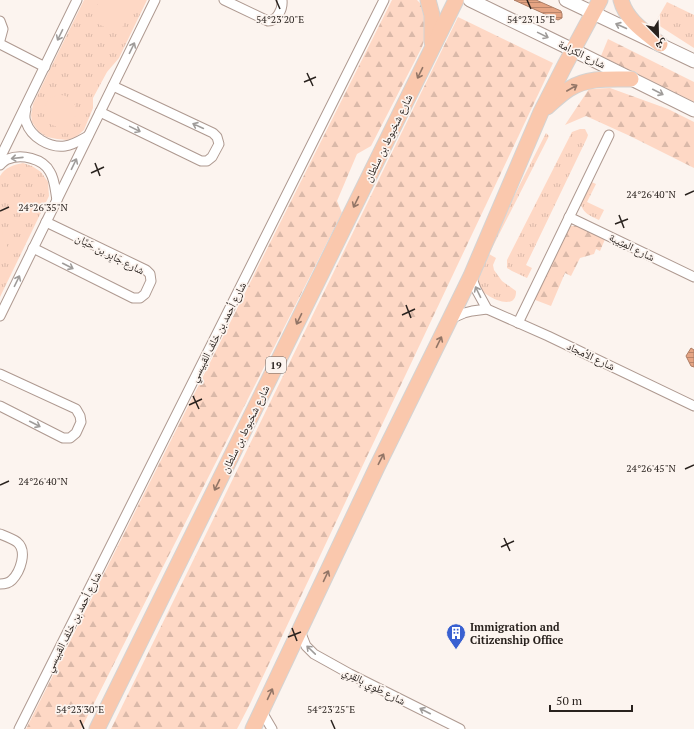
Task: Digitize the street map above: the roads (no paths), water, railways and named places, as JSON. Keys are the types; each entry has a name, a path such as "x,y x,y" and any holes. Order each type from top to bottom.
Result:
{"main road":[{"path":"428,0 432,10 433,20 432,49"},
{"name":"شارع شخبوط بن سلطان","path":"97,729 456,0"},
{"name":"شارع الكرامة","path":"470,0 694,110"},
{"path":"566,0 694,61"},
{"path":"253,729 376,467 471,276 541,112 600,0"},
{"path":"621,0 629,17 660,44"},
{"path":"541,112 569,89 585,82 595,80 631,79"}],"street":[{"path":"0,158 77,0"},
{"path":"0,316 155,0"},
{"path":"224,0 268,21 272,21 276,18 282,5 282,0"},
{"name":"شارع أحمد بن خلف القبيسي","path":"19,729 384,0"},
{"path":"0,21 3,29 0,40"},
{"path":"0,44 45,67"},
{"path":"100,112 201,161 207,161 212,157 219,144 217,137 213,133 113,86"},
{"path":"26,104 25,120 29,129 35,136 45,142 57,146 64,146 88,136"},
{"path":"518,322 609,135"},
{"path":"0,165 7,159 21,157 31,158 42,163 50,171 54,182 57,200"},
{"name":"شارع المِثِيبة","path":"570,217 694,277"},
{"name":"شارع جَابِر بن حَيَّان","path":"33,248 133,298 140,298 145,294 152,281 150,274 146,270 46,222"},
{"path":"450,319 472,311 487,309 471,276"},
{"name":"شارع الأمجاد","path":"487,309 608,364 694,406"},
{"path":"0,374 76,409 80,416 81,422 76,433 70,438 63,438 0,406"},
{"path":"0,534 18,543 22,550 23,558 19,570 11,581 5,584 0,584"},
{"name":"شارع طَوِي بِالقِرِي","path":"300,631 306,646 314,654 350,674 460,729"},
{"path":"262,712 272,729"}],"place":[{"name":"Immigration and Citizenship Office","path":"456,650"}]}
